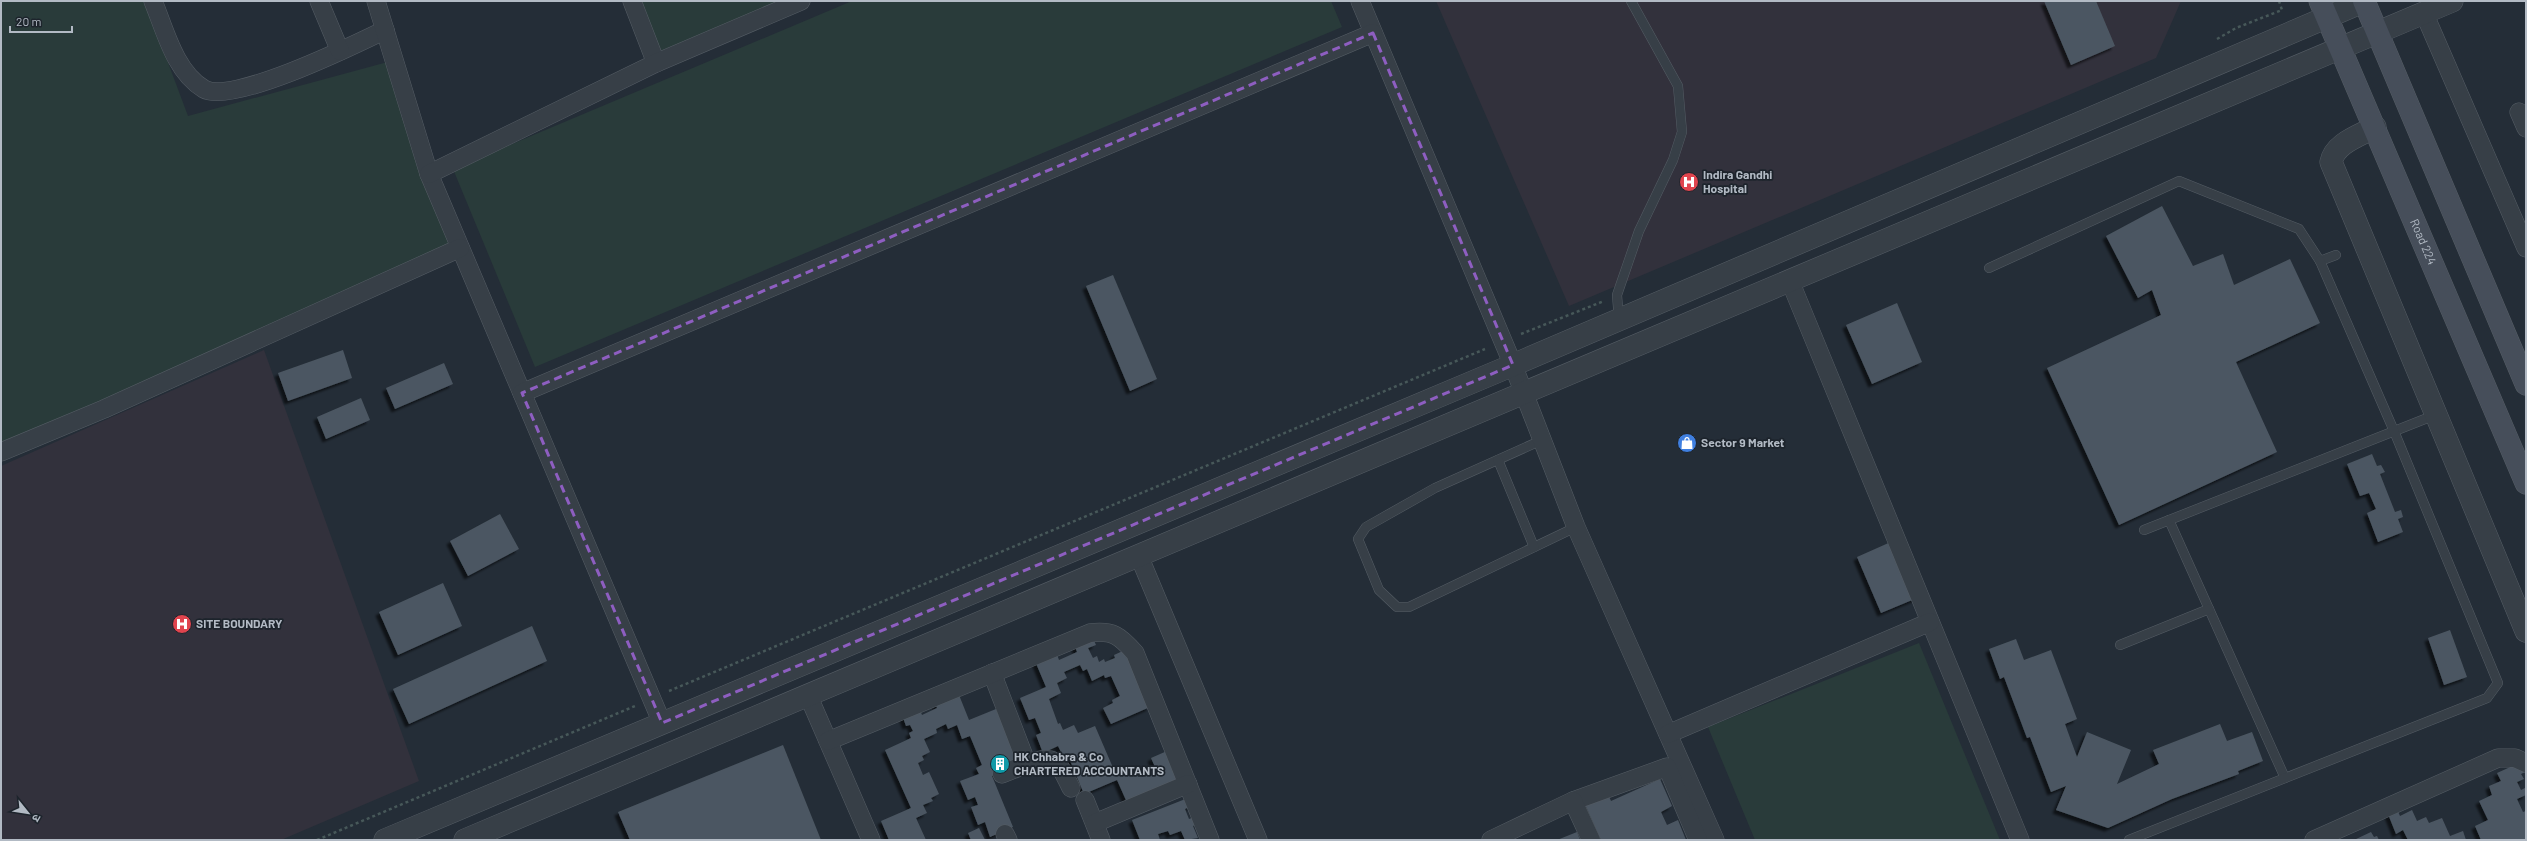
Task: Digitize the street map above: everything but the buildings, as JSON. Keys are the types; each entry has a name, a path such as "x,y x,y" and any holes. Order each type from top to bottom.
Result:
{"main road":[{"path":"2365,1 2526,384"},
{"name":"Road 224","path":"2324,9 2526,484"}],"street":[{"path":"153,1 183,69 205,90 221,93 264,82 340,51 385,30"},
{"path":"319,1 340,51"},
{"path":"376,1 429,174 662,723"},
{"path":"632,1 656,63"},
{"path":"429,174 656,63 801,1"},
{"path":"1360,1 1513,365 1576,527 1715,840"},
{"path":"384,840 1619,320 2324,9 2365,1"},
{"path":"465,840 2452,1"},
{"path":"2424,13 2526,248"},
{"path":"522,393 1373,33"},
{"path":"2374,127 2339,147 2333,154 2331,162 2526,631"},
{"path":"1,452 104,409 460,248"},
{"path":"1790,281 2020,840"},
{"path":"1139,556 1258,840"},
{"path":"1668,734 1930,622"},
{"path":"828,741 1090,633 1105,631 1122,638 1135,653 1210,840"},
{"path":"992,673 1027,764"},
{"path":"808,695 871,840"},
{"path":"2314,840 2498,758 2515,758 2526,763"},
{"path":"1002,774 1040,759 1055,760 1060,765 1071,788"},
{"path":"1491,840 1574,801 1667,767 1698,840"},
{"path":"1086,800 1098,832 1188,784"},
{"path":"1574,801 1591,840"}],"lane":[{"path":"1619,320 1617,295 1644,216 1673,160 1682,132 1678,86 1631,1"},
{"path":"1989,268 2179,181 2299,229 2320,261 2394,431 2498,683 2487,698 2129,840"},
{"path":"2320,261 2336,255"},
{"path":"2144,530 2435,415"},
{"path":"1542,440 1435,488 1366,527 1358,539 1378,590 1397,606 1409,607 1576,527"},
{"path":"1498,460 1534,547"},
{"path":"2169,520 2285,778"},
{"path":"2120,644 2209,609"}],"path":[{"path":"2216,40 2236,28 2282,10 2279,1"},
{"path":"317,840 1503,341 1617,295"}],"highlighted area":[{"path":"1373,33 1513,365 662,723 522,393"}],"shaded area":[{"path":"1,1 145,1 188,116 395,60 460,248 1,449"},
{"path":"630,1 798,1 656,63"},
{"path":"852,1 1331,1 1342,27 535,367 453,169"},
{"name":"Indira Gandhi Hospital","path":"1436,1 2181,1 2156,58 1569,306"},
{"name":"SITE BOUNDARY","path":"264,350 419,781 281,840 1,840 1,466"},
{"path":"1919,643 2000,840 1755,840 1708,727"}],"place":[{"name":"Indira Gandhi Hospital","path":"1689,182"},
{"name":"Sector 9 Market","path":"1687,443"},
{"name":"SITE BOUNDARY","path":"182,624"},
{"name":"HK Chhabra & Co CHARTERED ACCOUNTANTS","path":"1000,764"}]}
